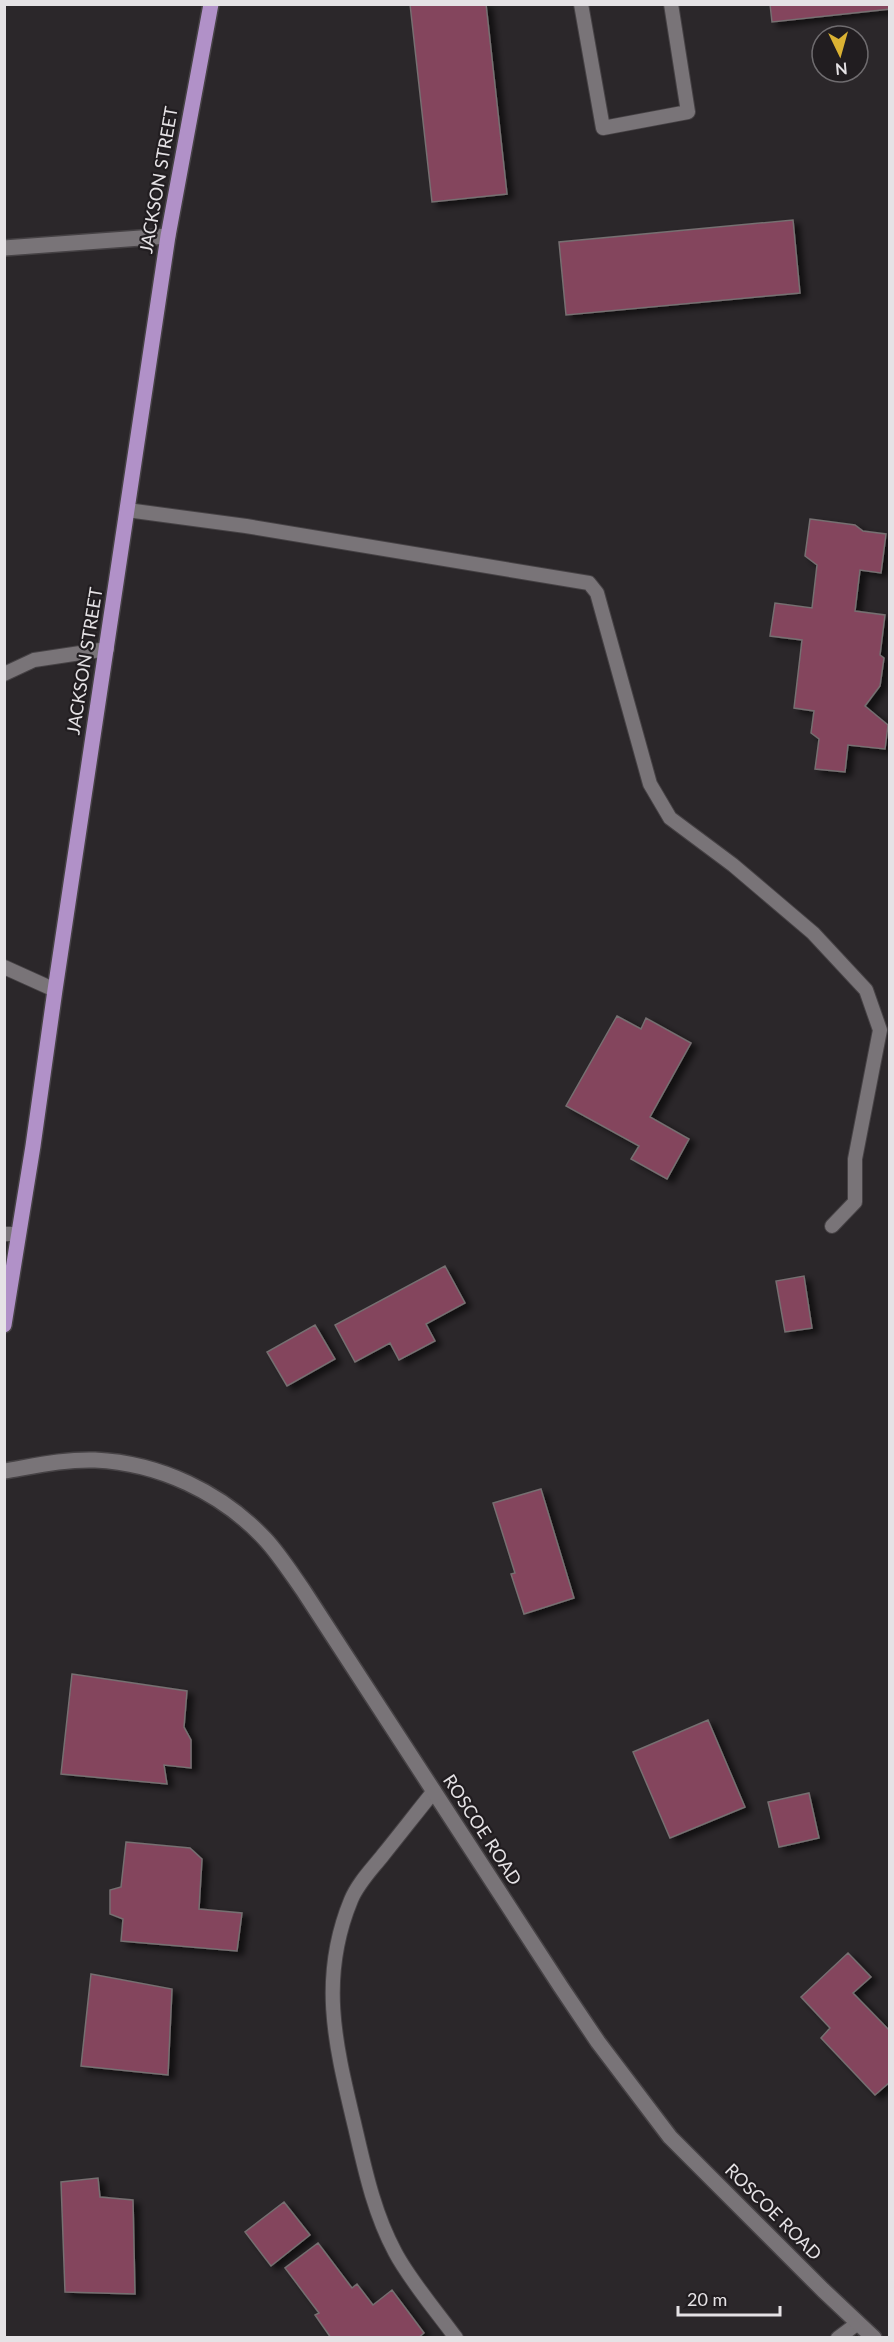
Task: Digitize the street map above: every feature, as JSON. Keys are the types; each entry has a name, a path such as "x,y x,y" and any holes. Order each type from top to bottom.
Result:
{"main road":[{"name":"JACKSON STREET","path":"4,1325 11,1234 33,1146 168,236 211,4"},
{"path":"4,248 168,236"},
{"name":"ROSCOE ROAD","path":"4,1471 66,1461 121,1462 181,1480 212,1496 240,1515 265,1539 303,1590 598,2042 670,2137 823,2290 874,2337"}],"lane":[{"path":"581,4 603,128 688,112 671,4"},
{"path":"127,510 246,526 589,583 597,593 650,784 670,818 733,865 813,933 866,990 880,1030 855,1159 855,1202 832,1226"},
{"path":"4,674 34,660 107,649"},
{"path":"4,967 55,990"},
{"path":"434,1791 370,1870 352,1897 341,1927 334,1960 333,2020 337,2050 365,2172 380,2219 396,2254 456,2337"},
{"path":"838,2337 858,2323"}],"building":[{"path":"410,4 486,4 507,194 432,202"},
{"path":"770,4 890,4 890,9 772,22"},
{"path":"793,220 800,293 566,315 559,242"},
{"path":"810,519 855,525 863,531 886,534 881,573 860,570 855,611 885,615 880,655 884,658 880,686 865,706 888,725 885,749 848,745 845,772 815,769 819,739 811,733 814,711 794,708 802,640 770,636 775,603 812,608 817,565 805,556"},
{"path":"617,1016 641,1029 646,1018 691,1043 650,1117 689,1139 667,1179 631,1159 639,1146 566,1106"},
{"path":"445,1266 465,1303 426,1324 435,1341 399,1360 390,1343 355,1362 335,1325"},
{"path":"804,1276 812,1328 785,1332 776,1281"},
{"path":"315,1325 335,1359 287,1386 267,1352"},
{"path":"541,1489 574,1598 524,1614 511,1574 515,1573 493,1503"},
{"path":"72,1674 187,1691 184,1727 191,1740 191,1768 164,1765 167,1784 61,1774"},
{"path":"708,1720 745,1807 670,1838 633,1752"},
{"path":"809,1793 819,1838 779,1847 768,1802"},
{"path":"126,1842 190,1848 202,1859 199,1909 242,1913 237,1951 121,1941 123,1919 110,1914 110,1890 121,1887"},
{"path":"848,1953 871,1977 853,1993 890,2031 890,2082 875,2095 821,2038 830,2028 801,1997"},
{"path":"91,1974 172,1989 168,2075 81,2066"},
{"path":"98,2178 100,2197 133,2200 135,2294 65,2292 61,2182"},
{"path":"284,2202 310,2235 271,2266 245,2232"},
{"path":"318,2243 352,2288 357,2284 373,2305 392,2290 424,2333 418,2338 331,2338 315,2315 319,2313 285,2268"}]}
